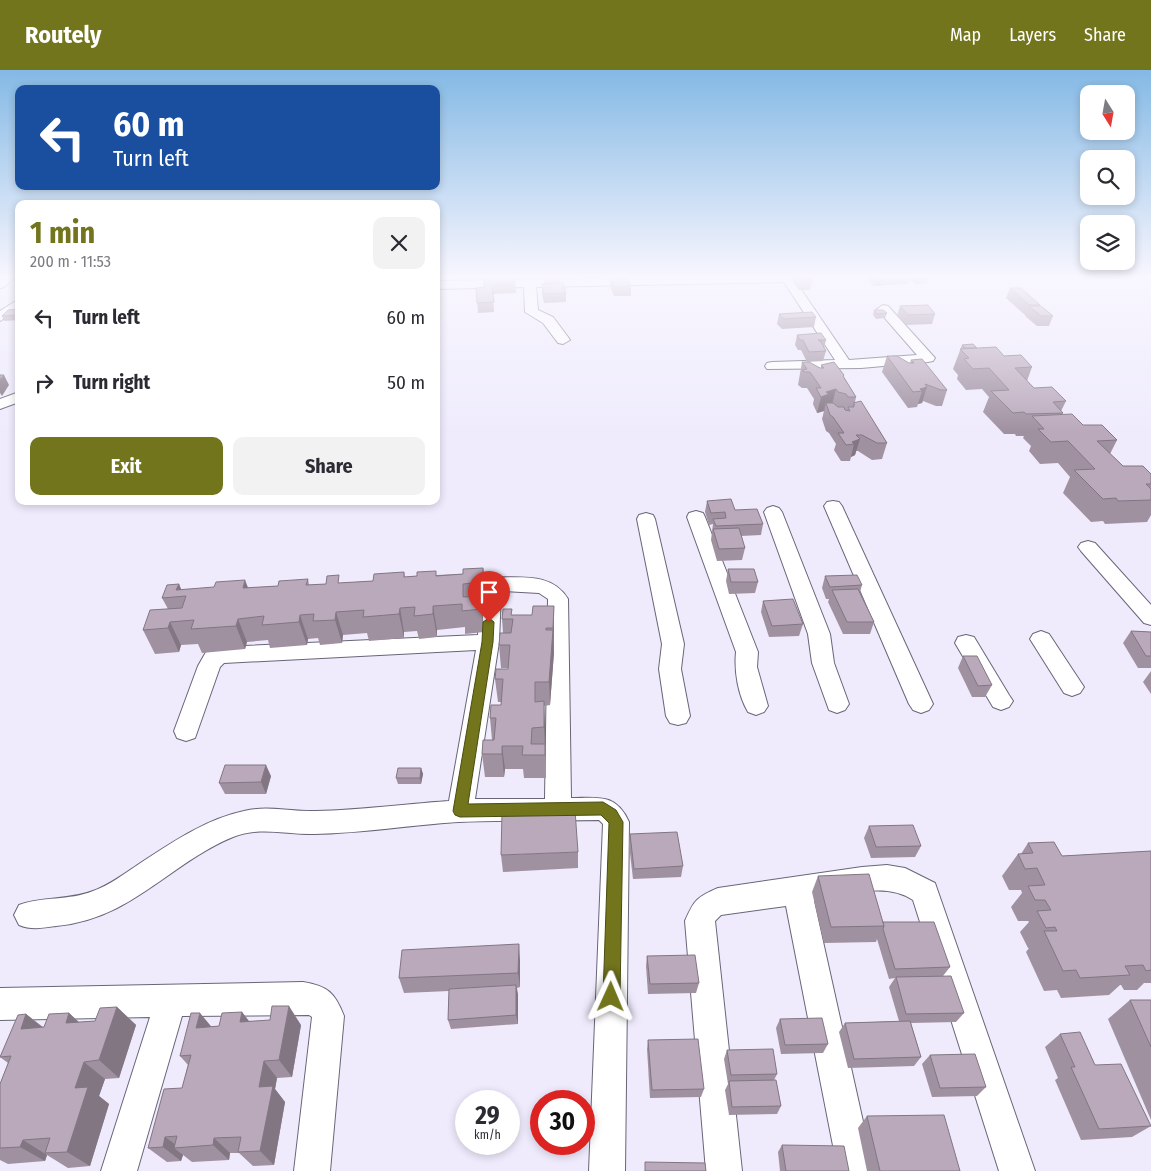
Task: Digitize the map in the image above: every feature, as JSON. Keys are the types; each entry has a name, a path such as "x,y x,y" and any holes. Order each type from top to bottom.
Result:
{"street":[{"path":"555,329 563,340"},
{"path":"822,329 845,364"},
{"path":"772,366 845,364 928,358 902,329"},
{"path":"0,404 15,399"},
{"path":"833,506 921,704"},
{"path":"773,512 819,634 823,663 837,704"},
{"path":"696,516 747,652 746,667 756,706"},
{"path":"646,519 673,644 670,669 678,716"},
{"path":"1088,547 1151,618"},
{"path":"460,811 488,642 491,584"},
{"path":"432,586 491,584 539,586 554,593 558,599 558,808"},
{"path":"1041,639 1072,687"},
{"path":"186,731 209,666 214,658 222,655 488,642"},
{"path":"966,643 1001,701"},
{"path":"29,915 73,911 97,904 120,893 181,852 223,829 244,822 269,819 314,823 460,811 603,808 611,814 616,822 607,1171"},
{"path":"724,1171 700,921 708,905 884,878 898,879 912,884 925,892 1017,1171"},
{"path":"797,891 856,1171"},
{"path":"0,1004 302,998 317,1000 326,1008 328,1016 312,1171"},
{"path":"119,1171 171,1001"}],"building":[{"path":"821,333 826,340 818,340 826,351 809,352 803,340 800,340 797,335"},
{"path":"973,344 977,348 965,348 962,345"},
{"path":"996,347 1004,356 1021,355 1032,367 1015,368 1034,388 1052,387 1066,401 1053,402 1063,413 1013,413 991,391 1009,390 989,368 973,369 964,359 969,358 960,349"},
{"path":"887,356 897,356 909,363 914,363 911,360 922,359 947,390 941,390 925,384 927,387 920,389 922,391 913,392"},
{"path":"802,362 809,362 824,368 821,365 834,362 844,375 856,397 848,397 836,389 826,392 829,394 821,397 816,388 821,388 810,372 802,370 807,369"},
{"path":"861,401 887,443 877,443 862,435 856,435 860,439 852,442 854,444 846,445 838,433 844,433 830,415 826,403 833,403 850,411 848,407 854,407 853,403"},
{"path":"1072,414 1083,425 1102,425 1117,440 1097,441 1123,466 1143,466 1151,474 1151,484 1146,484 1151,489 1151,500 1118,501 1116,498 1103,499 1074,470 1095,469 1068,441 1051,442 1038,429 1044,429 1032,416"},
{"path":"731,499 735,510 757,509 763,524 716,526 713,519 726,518 725,512 711,513 707,501"},
{"path":"739,528 745,548 719,549 713,529"},
{"path":"483,568 483,582 463,584 463,597 481,596 481,609 462,611 462,604 433,606 433,614 414,616 415,607 400,608 399,614 363,617 364,610 336,612 335,620 313,621 314,614 300,615 299,622 262,625 264,616 238,619 236,626 191,629 194,620 170,622 168,628 143,630 150,610 182,608 186,596 162,598 167,585 179,584 176,590 214,587 216,582 245,580 243,588 278,586 279,581 308,579 306,585 326,584 327,576 339,575 338,583 373,581 374,574 404,572 404,577 417,576 417,572 436,571 436,576 463,574 463,569"},
{"path":"728,569 754,569 758,582 731,582"},
{"path":"857,575 862,585 830,587 825,576"},
{"path":"858,589 874,622 847,622 832,590"},
{"path":"793,599 803,624 772,626 763,601"},
{"path":"533,606 554,606 553,628 546,628 546,630 553,630 549,682 535,682 535,702 544,701 544,727 532,728 531,744 545,744 545,755 522,755 523,746 502,746 502,754 482,754 483,740 494,740 496,718 490,718 491,705 501,705 503,679 495,679 496,669 508,669 510,645 499,645 500,633 511,633 513,619 502,619 503,609 512,609 511,615 532,615"},
{"path":"1131,631 1151,632 1151,656 1146,656"},
{"path":"963,656 977,656 992,685 978,686"},
{"path":"225,765 266,765 261,782 219,783"},
{"path":"398,768 421,768 420,778 396,778"},
{"path":"575,810 578,852 501,855 502,813"},
{"path":"913,825 921,846 876,847 869,826"},
{"path":"677,832 683,866 634,869 630,834"},
{"path":"1054,842 1062,856 1151,851 1151,970 1146,971 1143,965 1125,966 1130,975 1080,978 1076,970 1063,971 1044,931 1057,931 1055,927 1046,928 1037,911 1051,910 1045,900 1035,900 1028,886 1045,885 1037,868 1025,869 1018,854 1033,853 1028,843"},
{"path":"869,874 884,926 831,927 818,876"},
{"path":"883,922 934,922 950,967 895,969 883,929"},
{"path":"519,944 518,973 399,978 402,950"},
{"path":"695,955 699,983 650,984 647,956"},
{"path":"951,976 964,1013 906,1014 896,977"},
{"path":"516,985 516,1015 448,1020 449,989"},
{"path":"1130,1000 1151,1000 1151,1047"},
{"path":"272,1006 289,1006 279,1060 264,1061 259,1087 273,1086 260,1151 238,1152 241,1137 214,1138 213,1145 174,1148 177,1136 165,1137 163,1147 148,1148 164,1089 182,1088 191,1055 180,1056 191,1013 200,1013 196,1028 219,1026 222,1013 242,1012 240,1022 270,1020"},
{"path":"117,1007 99,1060 84,1062 75,1088 88,1087 67,1152 45,1153 50,1138 23,1140 20,1147 0,1148 0,1084 11,1056 0,1057 18,1015 26,1014 21,1029 44,1027 49,1014 69,1013 66,1023 95,1021 100,1008"},
{"path":"822,1018 828,1044 785,1045 780,1019"},
{"path":"910,1021 921,1057 854,1059 845,1023"},
{"path":"1080,1032 1095,1065 1121,1064 1151,1126 1099,1129 1071,1067 1075,1067 1060,1034"},
{"path":"698,1039 704,1089 652,1090 648,1040"},
{"path":"773,1049 777,1074 731,1075 727,1050"},
{"path":"975,1054 986,1087 940,1088 930,1055"},
{"path":"776,1080 781,1106 732,1107 729,1081"},
{"path":"944,1115 960,1171 880,1171 867,1116"},
{"path":"782,1145 844,1146 849,1171 786,1171"},
{"path":"645,1162 705,1163 706,1171 645,1171"}],"route":[{"path":"489,622 488,642 460,811 603,808 611,814 616,822 611,997"}]}
